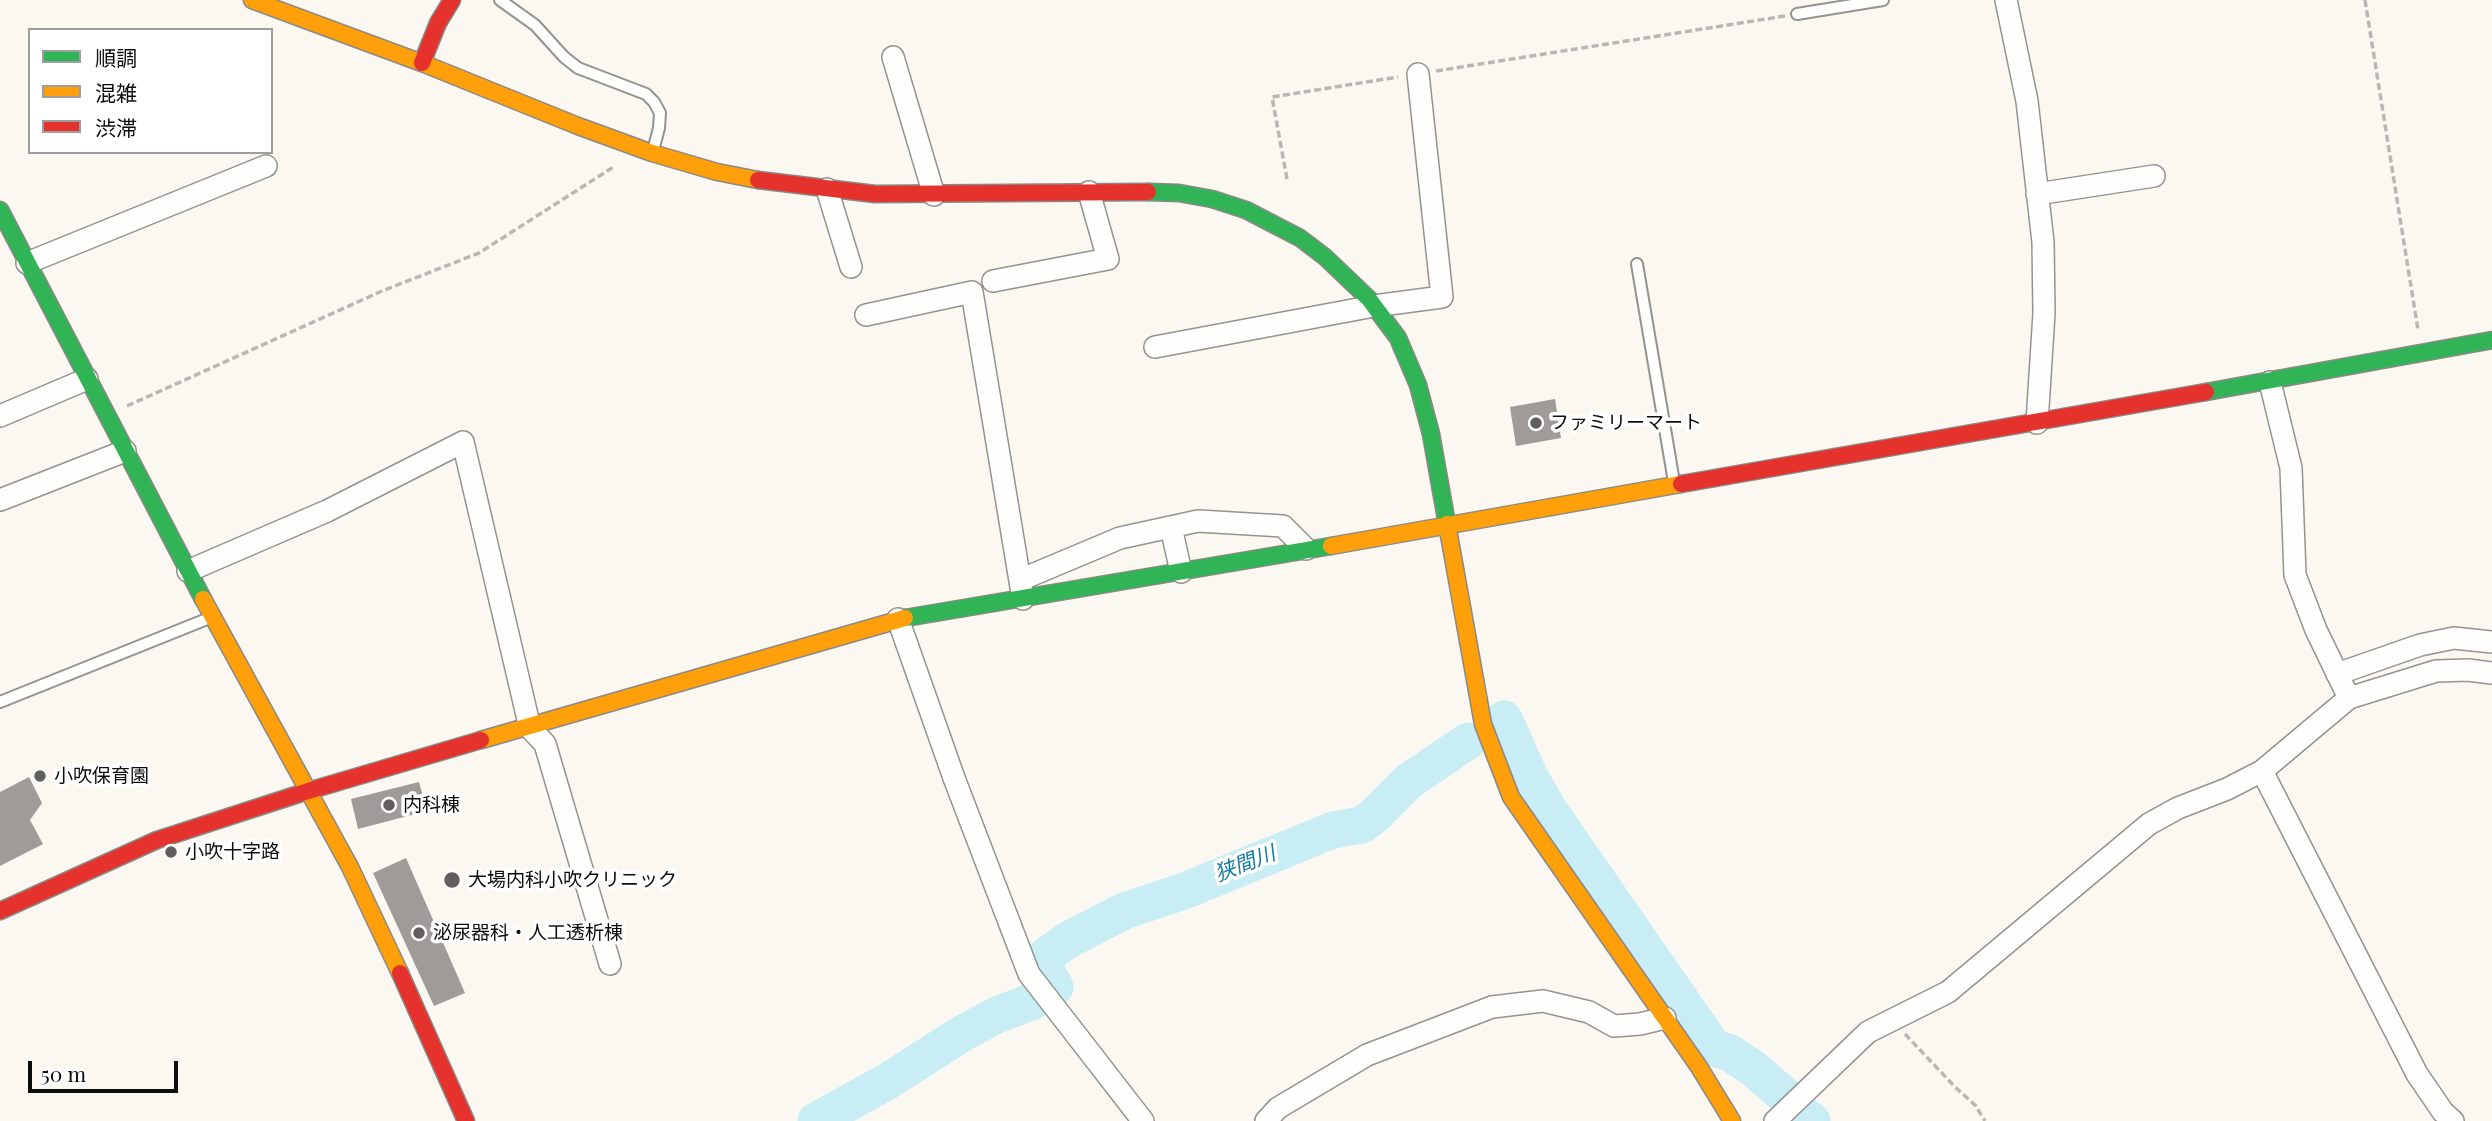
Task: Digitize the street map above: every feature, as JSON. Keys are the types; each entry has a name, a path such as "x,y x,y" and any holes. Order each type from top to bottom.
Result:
{"street":[{"path":"252,0 422,63 578,126 717,172 767,182 875,194 1179,193 1212,199 1246,210 1300,238 1325,257 1374,306 1398,338 1419,385 1431,433 1483,724 1506,788 1530,828 1665,1018 1732,1121"},
{"path":"422,63 438,23 452,0"},
{"path":"2006,0 2027,101 2043,242 2044,313 2037,423"},
{"path":"893,57 934,195"},
{"path":"1155,347 1374,306 1442,298 1418,74"},
{"path":"27,263 266,166"},
{"path":"2037,194 2154,176"},
{"path":"827,189 851,267"},
{"path":"993,281 1108,259 1089,192"},
{"path":"0,210 188,571 374,915 466,1121"},
{"path":"866,315 972,292 1022,589"},
{"path":"0,911 157,840 308,791 898,619 1022,589 1181,572 2270,382 2492,340"},
{"path":"0,416 87,379"},
{"path":"2270,382 2291,468 2295,575 2316,630 2349,698"},
{"path":"188,571 327,511 463,442 530,728 545,744 610,964"},
{"path":"0,500 125,451"},
{"path":"1022,589 1119,538 1198,521 1283,526 1306,550"},
{"path":"1171,527 1181,572"},
{"path":"898,619 958,789 1029,974 1143,1121"},
{"path":"2337,674 2420,645 2454,638 2492,642"},
{"path":"1775,1121 1868,1032 1948,992 2149,824 2178,808 2227,789 2262,771 2349,698 2436,671 2468,670 2492,673"},
{"path":"2262,771 2417,1074 2443,1112 2453,1121"},
{"path":"1266,1121 1278,1108 1367,1055 1492,1007 1543,1002 1589,1012 1614,1026 1665,1018"}],"lane":[{"path":"500,0 535,25 564,57 578,68 646,94 660,113 659,128 647,151"},
{"path":"1797,14 1836,4 1881,0"},
{"path":"1637,264 1675,484"},
{"path":"0,702 213,617"}],"path":[{"path":"2365,0 2422,352"},
{"path":"1287,179 1272,97 1797,14"},
{"path":"106,416 382,291 479,253 647,151"},
{"path":"1892,1020 1975,1105 1985,1121"}],"building":[{"name":"ファミリーマート","path":"1555,399 1561,438 1516,446 1510,407"},
{"path":"29,777 42,803 30,820 43,844 0,866 0,792"},
{"name":"内科棟","path":"419,782 427,811 358,829 351,799"},
{"name":"泌尿器科・人工透析棟","path":"406,858 465,993 434,1006 373,873"}],"waterway":[{"name":"狭間川","path":"1497,724 1504,719 1530,777 1549,810 1714,1048 1730,1053 1754,1069 1785,1096"},
{"name":"狭間川","path":"1052,989 1055,987 1040,960 1068,940 1124,911 1184,891 1333,830 1362,825 1409,781 1468,741"},
{"name":"狭間川","path":"816,1121 888,1081 963,1033 997,1015 1033,1001"},
{"name":"狭間川","path":"1804,1115 1812,1121"}],"traffic: fast":[{"path":"1148,192 1179,193 1212,199 1246,210 1300,238 1325,257 1369,299 1398,338 1418,385 1431,434 1447,524"},
{"path":"0,210 203,599"},
{"path":"2206,392 2492,340"},
{"path":"905,618 1331,546"}],"traffic: slow":[{"path":"252,0 652,153 717,172 758,180"},
{"path":"1331,546 1681,484"},
{"path":"1447,524 1483,724 1511,797 1699,1067 1732,1121"},
{"path":"203,599 350,867 400,973"},
{"path":"481,740 905,618"}],"traffic: jam":[{"path":"422,63 438,23 452,0"},
{"path":"758,180 875,194 1148,192"},
{"path":"1681,484 2206,392"},
{"path":"0,911 157,840 308,791 481,740"},
{"path":"400,973 466,1121"}],"place":[{"name":"ファミリーマート","path":"1536,423"},
{"name":"小吹保育園","path":"40,776"},
{"name":"内科棟","path":"389,805"},
{"name":"小吹十字路","path":"171,852"},
{"name":"大場内科小吹クリニック","path":"452,880"},
{"name":"泌尿器科・人工透析棟","path":"419,933"}]}
